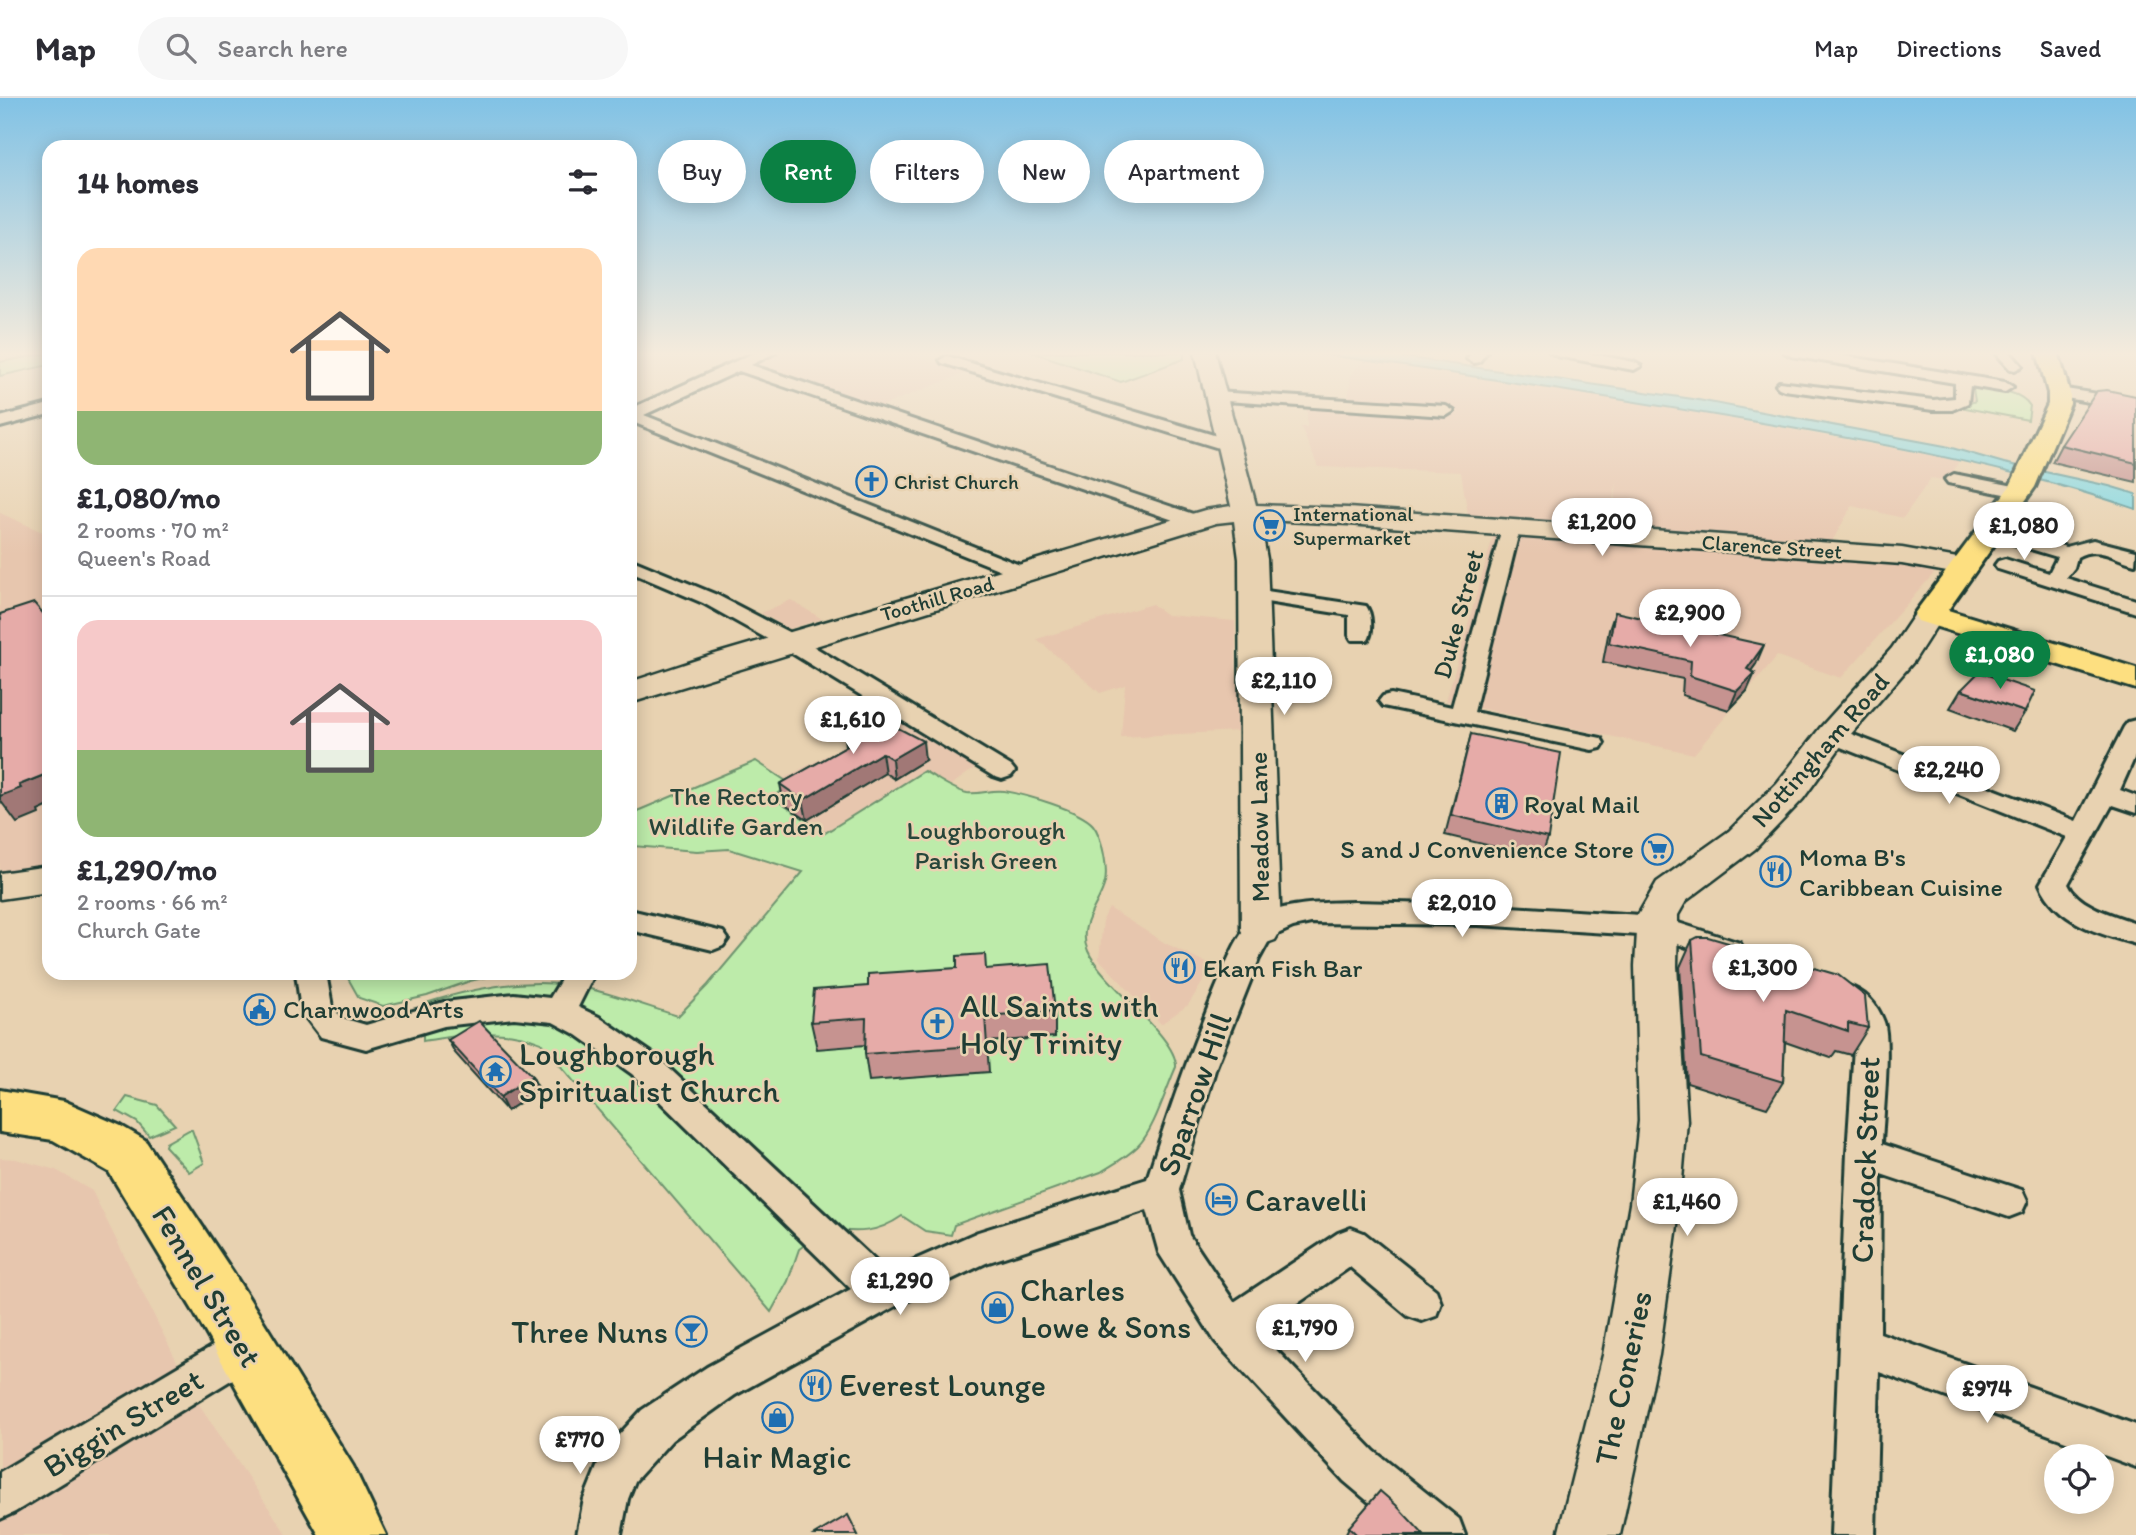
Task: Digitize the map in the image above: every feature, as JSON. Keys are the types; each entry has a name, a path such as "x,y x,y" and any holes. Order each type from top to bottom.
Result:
{"main road":[{"name":"Nottingham Road","path":"1930,614 2025,481 2052,419"},
{"name":"Toothill Road","path":"637,691 1192,520 1245,512"},
{"path":"1930,614 2136,679"},
{"name":"Fennel Street","path":"0,1111 30,1114 64,1122 127,1156 201,1273 330,1489 354,1535"}],"street":[{"path":"640,419 1023,573"},
{"path":"895,419 1192,520"},
{"path":"1142,419 1228,445"},
{"name":"Meadow Lane","path":"1222,419 1245,512 1253,559 1261,930"},
{"path":"1954,480 2025,481"},
{"name":"Clarence Street","path":"1245,512 1902,556 1964,567"},
{"name":"Duke Street","path":"1461,716 1511,528"},
{"path":"1991,531 2068,554"},
{"path":"2053,581 2064,568 2068,554 2079,547 2104,545 2136,558"},
{"path":"2005,565 2136,607"},
{"path":"637,568 710,599 790,642 1002,771"},
{"path":"1254,595 1359,610 1360,635"},
{"name":"Nottingham Road","path":"1657,926 1662,904 1671,892 1754,828 1790,791 1832,735 1903,654 1930,614"},
{"name":"Duke Street","path":"1391,701 1592,743"},
{"path":"2136,727 2105,794 2054,884 2063,900 2073,907 2136,934"},
{"path":"1832,735 2084,834"},
{"path":"2105,794 2136,805"},
{"path":"0,886 42,879"},
{"path":"1261,930 1286,918 1311,913 1354,912 1478,915 1657,926 1763,963"},
{"path":"637,922 713,939"},
{"name":"The Coneries","path":"1589,1535 1631,1355 1655,1204 1663,1121 1656,966 1657,926"},
{"name":"Sparrow Hill","path":"1261,930 1244,958 1200,1067 1161,1190 1172,1241 1229,1328 1359,1466 1443,1535"},
{"path":"312,980 317,1011 332,1028 366,1037 444,1014 514,1006 558,1011 588,1026 644,1065 882,1293"},
{"path":"558,1011 577,980"},
{"name":"Cradock Street","path":"1822,984 1842,993 1860,1007 1869,1024 1853,1535"},
{"path":"1864,1153 2009,1201"},
{"path":"599,1535 606,1499 618,1467 657,1425 721,1381 882,1293 978,1249 1161,1190"},
{"path":"1229,1328 1351,1245 1422,1303"},
{"path":"1860,1345 2136,1446"},
{"name":"Biggin Street","path":"0,1497 245,1349"}],"shaded area":[{"path":"1307,419 1732,419 1959,460 1949,481 1931,478 1903,518 1852,506 1831,543 1612,527 1617,481 1607,526 1468,516 1461,472 1318,467 1301,427 1307,427"},
{"path":"0,513 42,532 42,869 0,877"},
{"path":"1497,523 1945,561 1841,678 1777,656 1694,754 1446,701"},
{"path":"791,600 822,619 789,629 761,613"},
{"path":"1152,604 1167,615 1235,621 1238,731 1121,737 1125,685 1100,693 1037,639"},
{"path":"895,719 978,766 951,785 924,772 825,833 771,796 793,785 784,778"},
{"path":"1109,908 1165,943 1213,966 1188,1005 1161,1024 1099,959 1103,920"},
{"path":"0,1158 16,1159 56,1170 92,1191 196,1400 287,1535 0,1535"}],"green space":[{"path":"756,761 792,785 772,797 825,833 924,771 962,791 1013,793 1051,804 1086,819 1093,825 1099,837 1106,869 1102,891 1085,932 1088,951 1096,965 1165,1041 1176,1067 1144,1139 1129,1154 1101,1172 954,1225 951,1235 925,1231 902,1216 884,1226 866,1231 828,1228 799,1249 788,1281 771,1312 541,1043 497,1033 423,1041 423,1004 505,985 569,985 612,995 678,1016 708,985 803,872 729,849 697,851 637,846 637,811"},
{"path":"349,980 474,980 427,996 383,1006 359,998"},
{"path":"127,1097 157,1105 175,1125 149,1136 137,1122 117,1111"},
{"path":"192,1130 204,1163 189,1172 165,1146"}],"water":[{"path":"1737,419 1801,419 1945,446 2004,463 2136,494 2136,509 1989,467"}],"building":[{"path":"2078,419 2136,419 2136,463 2061,445"},
{"path":"34,603 42,612 42,776 0,796 1,620 0,614"},
{"path":"1615,612 1764,645 1747,669 1755,673 1737,691 1690,676 1691,661 1609,643"},
{"path":"1979,672 2035,691 2025,712 1961,690"},
{"path":"877,717 923,741 892,759 882,753 803,800 780,784 855,742 845,736"},
{"name":"Royal Mail","path":"1471,734 1561,753 1548,838 1451,815"},
{"path":"1708,937 1838,975 1865,996 1868,1028 1848,1023 1848,1031 1786,1010 1783,1082 1701,1057 1692,940"},
{"path":"985,954 986,969 1050,964 1055,1011 985,1016 987,1045 865,1054 866,1018 811,1022 814,990 868,986 868,974 957,968 957,956"},
{"name":"Loughborough Spiritualist Church","path":"479,1021 532,1076 500,1097 448,1040"},
{"path":"1380,1491 1424,1535 1357,1535 1349,1527"},
{"path":"848,1515 858,1535 814,1535"}],"place":[{"name":"Christ Church","path":"871,482"},
{"name":"International Supermarket","path":"1270,526"},
{"name":"Royal Mail","path":"1501,804"},
{"name":"S and J Convenience Store","path":"1657,849"},
{"name":"Moma B's Caribbean Cuisine","path":"1776,872"},
{"name":"Ekam Fish Bar","path":"1180,968"},
{"name":"Charnwood Arts","path":"260,1009"},
{"name":"All Saints with Holy Trinity","path":"937,1024"},
{"name":"Loughborough Spiritualist Church","path":"496,1072"},
{"name":"Caravelli","path":"1222,1200"},
{"name":"Charles Lowe & Sons","path":"997,1308"},
{"name":"Three Nuns","path":"691,1332"},
{"name":"Everest Lounge","path":"816,1385"},
{"name":"Hair Magic","path":"777,1418"}],"park label":[{"name":"The Rectory Wildlife Garden","path":"736,811"},
{"name":"Loughborough Parish Green","path":"986,845"}]}
